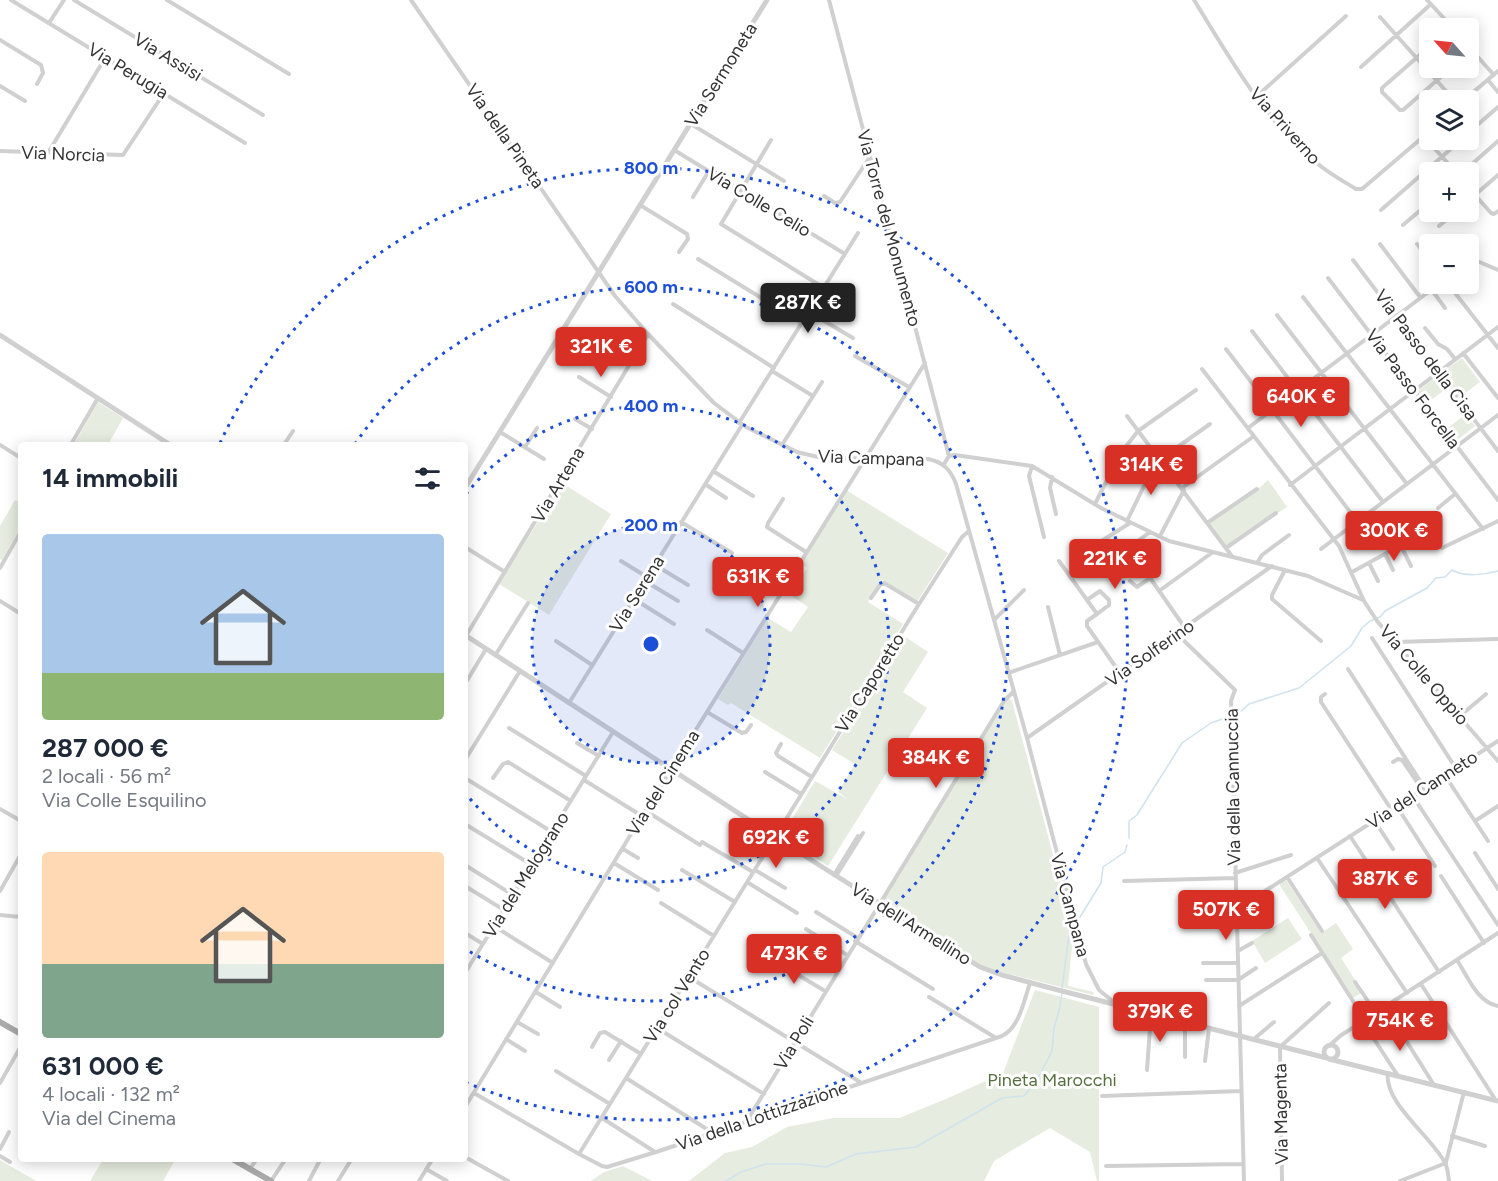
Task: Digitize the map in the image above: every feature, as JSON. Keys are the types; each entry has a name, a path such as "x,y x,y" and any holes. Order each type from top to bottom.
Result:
{"main road":[{"path":"0,1022 18,1032"},
{"path":"238,1162 271,1181"}],"street":[{"name":"Via Perugia","path":"11,0 245,143"},
{"path":"49,23 64,0"},
{"name":"Via Assisi","path":"74,0 263,115"},
{"path":"167,0 289,74"},
{"name":"Via della Pineta","path":"411,0 598,272"},
{"name":"Via Sermoneta","path":"468,483 767,0"},
{"name":"Via Torre del Monumento","path":"829,0 948,456"},
{"name":"Via Priverno","path":"1194,0 1256,97 1274,120 1314,161 1357,190 1362,189 1419,139"},
{"path":"1361,67 1429,2 1443,18"},
{"path":"1256,97 1346,16"},
{"path":"1380,17 1445,90"},
{"path":"0,40 41,65 43,73 38,84"},
{"path":"1419,55 1382,87 1382,92 1395,106 1403,110 1438,78"},
{"path":"48,153 105,58"},
{"path":"1479,59 1494,75"},
{"path":"1476,90 1498,71"},
{"path":"1488,80 1498,92"},
{"path":"0,86 25,101"},
{"name":"Via Norcia","path":"0,151 123,155 164,93"},
{"path":"1479,123 1498,107"},
{"path":"691,124 784,181"},
{"path":"771,140 721,221 721,225 824,288"},
{"path":"1474,162 1498,141"},
{"name":"Via Colle Celio","path":"674,150 845,254"},
{"path":"1436,150 1446,162"},
{"path":"1381,210 1450,150"},
{"path":"824,196 835,203 838,202 870,157"},
{"path":"693,197 709,171"},
{"path":"1479,192 1498,175"},
{"path":"1479,198 1496,213"},
{"path":"640,205 687,234 688,239 680,252"},
{"path":"1402,225 1419,211"},
{"path":"1439,226 1444,222"},
{"name":"Via Serena","path":"569,703 858,233"},
{"path":"1380,244 1420,297"},
{"path":"698,259 802,323"},
{"name":"Via Passo della Cisa","path":"1353,260 1498,451"},
{"path":"1479,261 1498,270"},
{"name":"Via Campana","path":"598,272 648,334 717,405 741,424 782,445 822,459 924,459 934,460 944,465 955,481 1027,738 1086,964 1092,980 1119,1006"},
{"name":"Via Passo Forcella","path":"1328,278 1498,500"},
{"path":"1248,428 1424,294"},
{"path":"1435,294 1445,308"},
{"path":"1456,294 1498,348"},
{"path":"1303,297 1483,529"},
{"path":"673,304 813,396"},
{"path":"809,312 853,338"},
{"path":"1277,315 1407,484"},
{"path":"1290,484 1498,327"},
{"path":"1425,328 1437,344 1447,349 1455,359"},
{"path":"1252,332 1383,502"},
{"name":"Via Artena","path":"468,632 648,334"},
{"path":"0,335 165,442"},
{"path":"1226,349 1358,521"},
{"path":"1463,353 1498,398"},
{"path":"855,356 909,387"},
{"name":"Via del Cinema","path":"468,1102 642,816 925,363"},
{"name":"Via Colle Oppio","path":"1202,369 1334,539 1343,552 1364,600 1377,621 1498,761"},
{"path":"579,377 611,397"},
{"path":"782,445 822,382"},
{"path":"1095,504 1121,452 1138,431 1196,390"},
{"path":"72,442 98,398"},
{"path":"1320,549 1498,414"},
{"path":"1127,416 1232,556"},
{"path":"575,419 592,429"},
{"path":"1103,540 1129,522 1152,468 1160,459 1210,424"},
{"path":"525,447 537,428"},
{"path":"285,442 292,431"},
{"path":"499,432 544,459"},
{"path":"1160,537 1183,489 1254,436"},
{"path":"0,445 18,456"},
{"path":"944,465 948,456 1032,466 1095,504 1160,537 1312,577 1364,600"},
{"path":"1032,466 1029,476 1044,537"},
{"path":"713,471 753,496"},
{"path":"1052,477 1050,488 1056,514"},
{"path":"705,484 726,498"},
{"path":"1207,523 1257,489"},
{"path":"1438,508 1455,494"},
{"path":"783,499 767,527 806,552"},
{"path":"1226,548 1275,513"},
{"path":"1442,548 1498,521"},
{"path":"681,522 732,553"},
{"path":"1400,528 1407,542"},
{"name":"Via Caporetto","path":"775,837 919,604 962,537 969,531"},
{"path":"1131,546 1150,532"},
{"path":"1352,572 1425,532"},
{"path":"1257,562 1262,555 1289,535"},
{"path":"0,568 18,536"},
{"path":"1401,546 1410,566"},
{"path":"468,549 505,572"},
{"path":"1159,591 1213,552"},
{"path":"1385,554 1393,570"},
{"path":"621,561 678,601"},
{"path":"1059,561 1096,614"},
{"path":"1139,562 1185,628"},
{"path":"1369,563 1378,581"},
{"path":"655,564 688,585"},
{"name":"Via Solferino","path":"1027,738 1272,566"},
{"path":"1285,570 1272,594 1272,600 1321,641"},
{"path":"1130,581 1137,587 1150,578"},
{"path":"871,598 884,583 919,604"},
{"path":"994,620 1024,590"},
{"path":"1087,600 1100,591 1109,600 1109,605 1087,621 1087,625 1120,673"},
{"path":"634,599 674,624"},
{"path":"0,601 18,612"},
{"path":"496,654 528,603"},
{"path":"1048,607 1060,655"},
{"path":"707,630 743,653"},
{"name":"Via della Cannuccia","path":"1177,634 1234,688 1231,710 1244,1181"},
{"name":"Via dell'Armellino","path":"468,636 835,876 972,962 994,972 1185,1023 1497,1100"},
{"path":"1372,638 1455,767"},
{"path":"1396,642 1498,639"},
{"path":"556,641 592,666"},
{"path":"1008,673 1098,642"},
{"path":"468,679 486,649"},
{"path":"1348,669 1423,788"},
{"path":"468,755 520,670"},
{"name":"Via Poli","path":"747,1120 878,903 1004,701 1013,692"},
{"path":"1325,694 1321,702 1391,809"},
{"path":"1460,716 1486,694"},
{"path":"707,712 742,733 746,732 751,725"},
{"path":"509,728 642,816"},
{"name":"Via del Melograno","path":"468,968 613,732"},
{"name":"Via del Canneto","path":"1236,911 1396,805 1498,741"},
{"path":"577,743 598,756"},
{"path":"781,744 777,755 812,777"},
{"path":"1393,762 1402,760 1423,788"},
{"path":"493,778 503,764 508,762 571,801"},
{"path":"765,772 801,794"},
{"path":"1444,774 1488,841"},
{"path":"468,780 552,832"},
{"path":"1412,795 1498,924"},
{"path":"1396,805 1435,866"},
{"path":"1475,821 1498,806"},
{"path":"0,809 18,819"},
{"path":"646,811 701,844 785,888"},
{"path":"1374,820 1393,849"},
{"path":"468,826 532,865"},
{"path":"835,876 860,834"},
{"path":"1350,836 1439,972"},
{"name":"Via col Vento","path":"579,1154 775,837"},
{"path":"771,843 789,854"},
{"path":"623,849 638,858"},
{"path":"1475,853 1498,889"},
{"path":"1235,873 1291,855"},
{"path":"1317,858 1407,993"},
{"path":"0,891 18,862"},
{"path":"614,863 658,890"},
{"path":"468,867 513,895"},
{"path":"682,870 735,902"},
{"path":"1441,876 1484,943"},
{"path":"1124,881 1235,878"},
{"path":"1287,878 1322,931"},
{"path":"747,882 797,913"},
{"path":"468,888 504,910"},
{"path":"662,903 714,936"},
{"path":"1190,914 1236,911"},
{"path":"816,912 933,989"},
{"path":"0,915 18,917"},
{"path":"494,926 553,963"},
{"path":"806,929 847,955"},
{"path":"1308,1053 1328,1046 1498,933"},
{"path":"468,935 483,944"},
{"path":"1311,935 1398,1076"},
{"path":"1237,952 1252,943"},
{"path":"1239,1006 1322,953"},
{"path":"773,960 825,991"},
{"path":"1457,960 1483,1000 1498,1006"},
{"path":"1203,963 1238,963"},
{"path":"1206,980 1238,980 1256,968"},
{"path":"689,977 861,1083"},
{"path":"1355,982 1376,1013"},
{"name":"Via della Lottizzazione","path":"474,1093 579,1154 606,1167 997,1038 1006,1034 1013,1027 1030,983"},
{"path":"1421,984 1497,1100"},
{"path":"536,992 560,1006"},
{"path":"930,997 997,1038"},
{"path":"1280,1047 1329,1003"},
{"path":"1385,1007 1434,1085"},
{"path":"1147,1070 1151,1014"},
{"path":"517,1022 538,1034"},
{"path":"1253,1040 1274,1022"},
{"path":"1185,1023 1185,1057"},
{"path":"657,1028 764,1094"},
{"path":"1205,1061 1209,1029"},
{"path":"592,1047 600,1033 604,1032 641,1054"},
{"path":"506,1039 525,1051"},
{"path":"1328,1046 1324,1054 1328,1059 1335,1057 1336,1039"},
{"path":"609,1060 621,1041"},
{"path":"1328,1046 1337,1050 1351,1064"},
{"name":"Via Magenta","path":"1280,1047 1282,1181"},
{"path":"0,1083 18,1051"},
{"path":"556,1071 610,1104"},
{"path":"1388,1073 1388,1085 1398,1102 1446,1163"},
{"path":"627,1078 713,1133"},
{"path":"1102,1096 1241,1091"},
{"path":"1449,1181 1446,1163 1464,1092"},
{"path":"602,1118 656,1152"},
{"path":"0,1149 9,1132"},
{"path":"1452,1136 1485,1146"},
{"path":"0,1156 10,1162"},
{"path":"468,1159 507,1181"},
{"path":"250,1169 255,1162"},
{"path":"271,1181 284,1162"},
{"path":"309,1181 319,1162"},
{"path":"338,1181 350,1162"},
{"path":"419,1181 431,1162"},
{"path":"1400,1181 1446,1163"},
{"path":"1106,1166 1243,1164"},
{"path":"426,1169 447,1181"}],"green space":[{"path":"1462,358 1480,382 1460,397 1441,373"},
{"path":"1438,375 1447,388 1426,404 1417,392"},
{"path":"98,402 123,418 110,442 75,442"},
{"path":"1466,414 1475,426 1455,442 1445,430"},
{"path":"1268,480 1287,507 1226,546 1209,524 1210,522"},
{"path":"562,483 611,514 549,615 499,584"},
{"path":"846,490 948,553 917,602 882,580 868,602 903,624 820,758 731,703 728,705 718,699 768,618 791,632 808,607 790,595 807,568 800,563"},
{"path":"15,500 18,502 18,531 2,560 0,559 0,526"},
{"path":"904,636 928,652 903,692 927,708 828,866 782,836 815,781 849,800 838,792 855,764 832,750"},
{"path":"1008,698 1012,701 1075,937 1073,937 1068,986 1094,992 1093,995 985,968 882,902"},
{"path":"1286,880 1321,933 1336,923 1353,949 1341,958 1363,992 1353,998 1279,884"},
{"path":"1288,918 1302,939 1265,963 1252,941"},
{"name":"Pineta Marocchi","path":"1035,990 1099,1007 1099,1181 1097,1181 1090,1152 1050,1128 994,1161 984,1181 689,1181 725,1153 752,1147 787,1127 833,1118 899,1118 1003,1073"},
{"path":"0,1160 36,1181 0,1181"},
{"path":"102,1162 174,1162 163,1181 90,1181"},
{"path":"623,1166 652,1181 591,1181 604,1172"}],"waterway":[{"path":"1129,838 1129,821 1137,815 1182,743 1211,723 1239,713 1249,704 1299,688 1351,646 1362,628 1370,621 1427,588 1436,578 1445,577 1452,570 1474,575 1498,571"},
{"path":"1062,988 1070,928 1080,917 1101,883 1103,867 1125,852 1127,845"},
{"path":"726,1181 741,1172 766,1164 826,1167 856,1154 916,1147 1002,1098 1024,1096 1037,1080 1052,1051 1054,1028 1062,993"}]}
